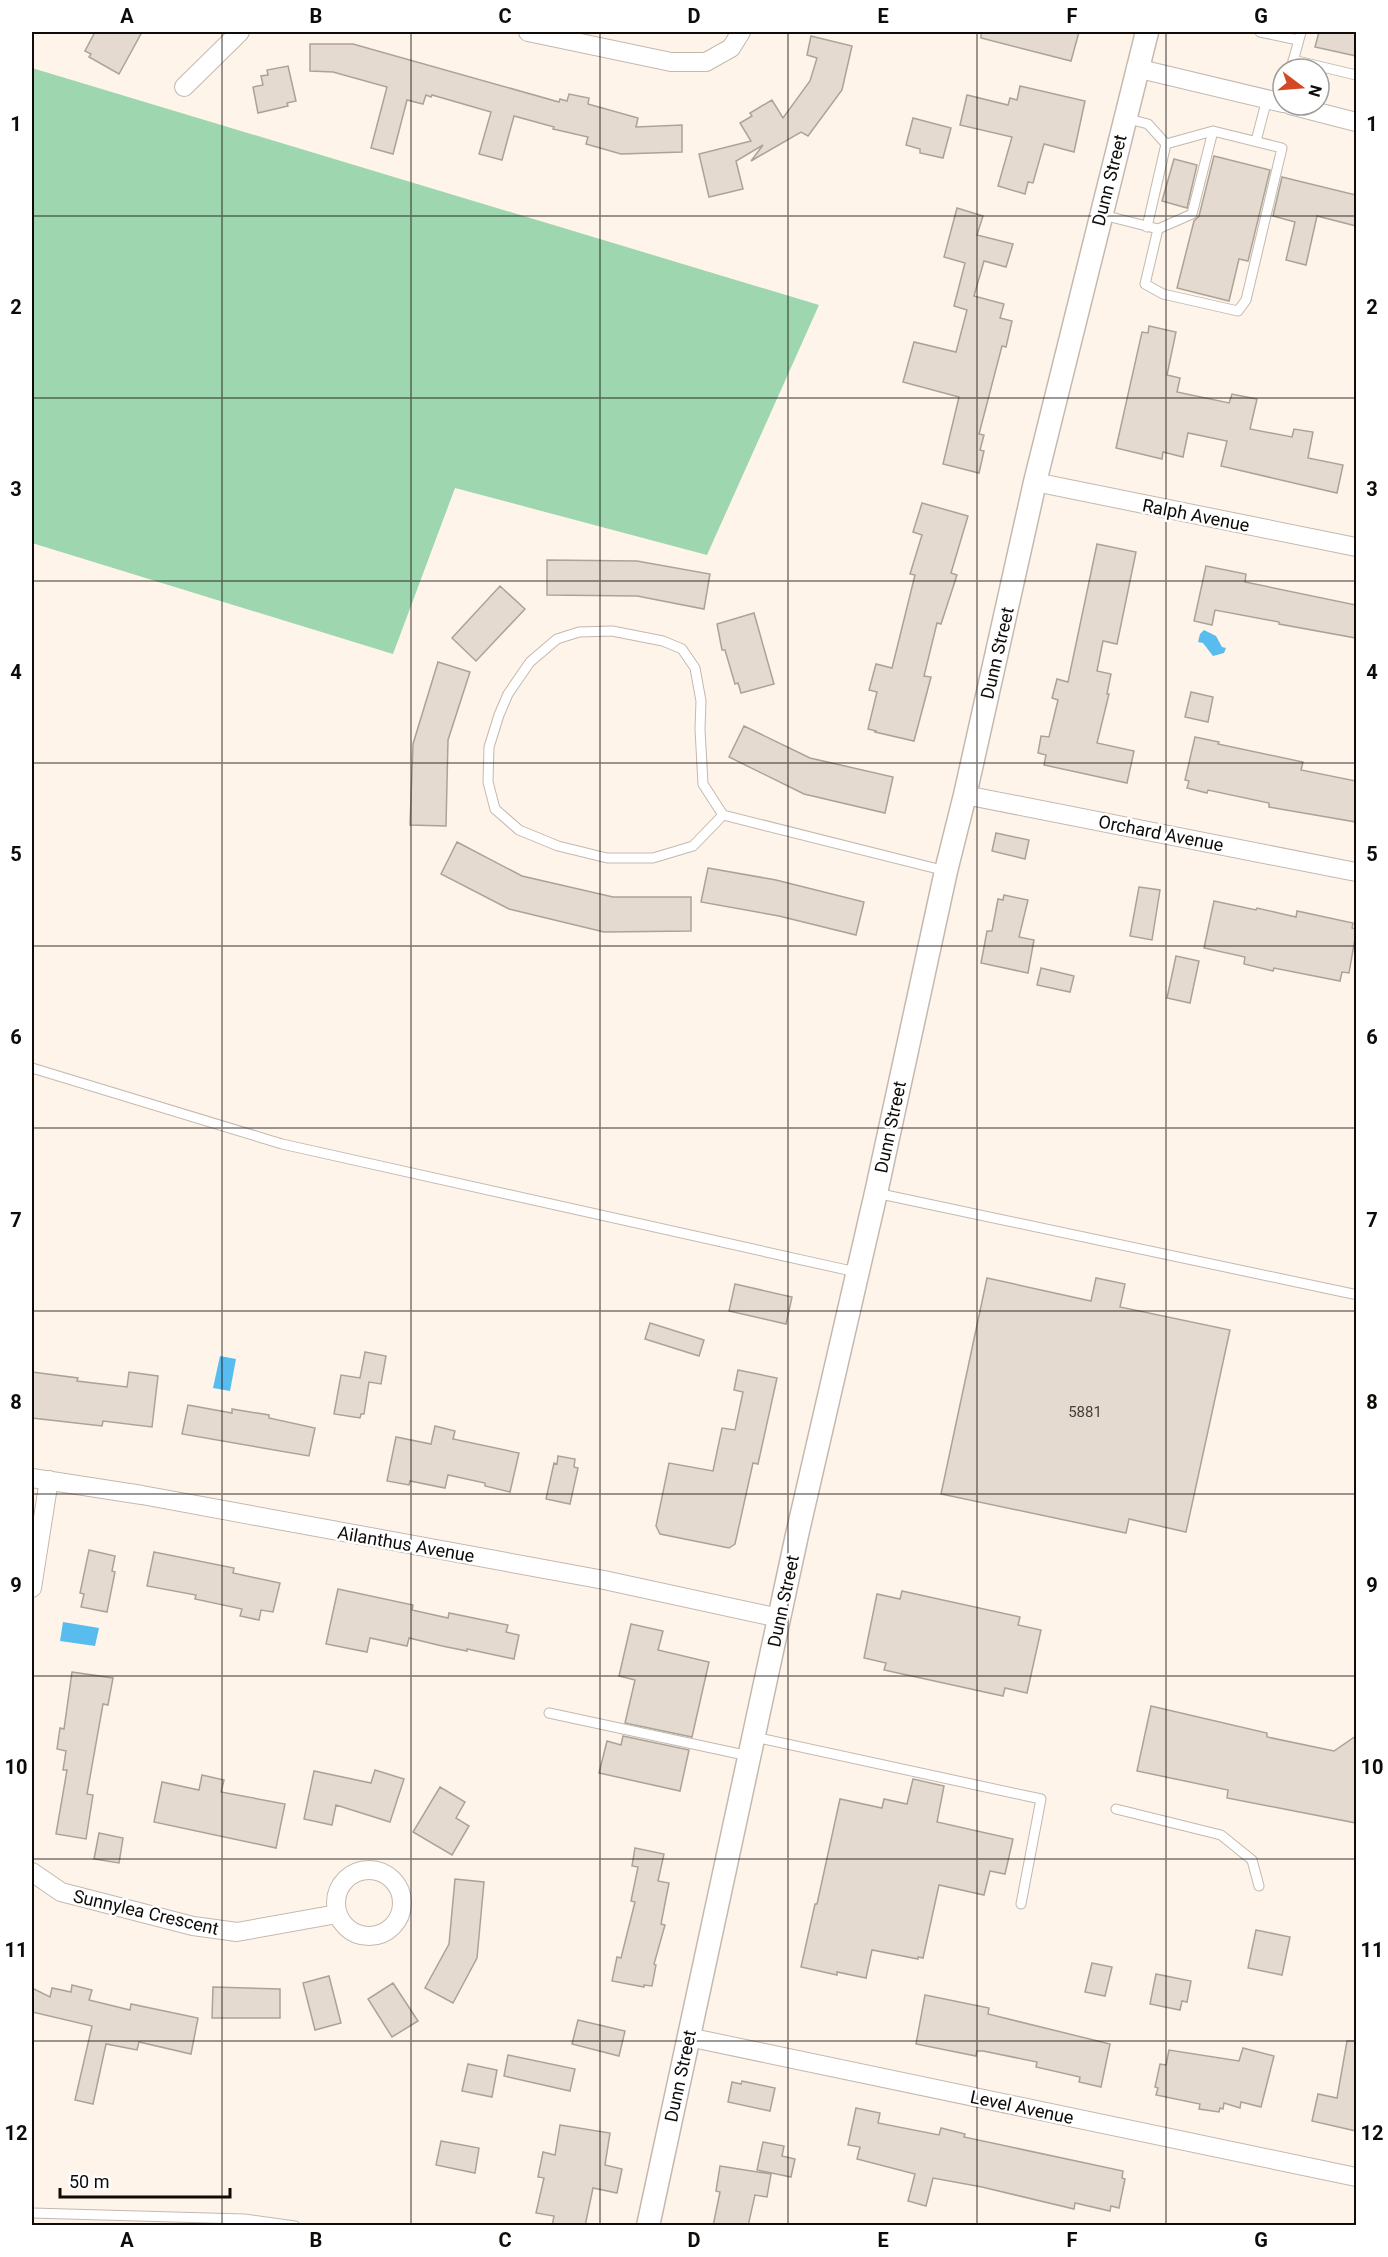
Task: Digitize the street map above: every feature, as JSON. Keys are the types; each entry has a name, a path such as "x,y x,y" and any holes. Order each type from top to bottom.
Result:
{"street":[{"path":"184,87 240,32"},
{"path":"528,32 671,62 705,62 732,48 741,32"},
{"name":"Dunn Street","path":"648,2226 779,1618 856,1272 876,1193 946,871 1035,482 1136,68 1147,32"},
{"path":"1136,68 1271,99"},
{"path":"1331,116 1356,122"},
{"name":"Ralph Avenue","path":"1035,482 1356,547"},
{"name":"Orchard Avenue","path":"965,795 1356,872"},
{"path":"32,1588 40,1479"},
{"name":"Ailanthus Avenue","path":"40,1479 142,1495 615,1582 779,1618"},
{"name":"Sunnylea Crescent","path":"32,1872 62,1892 193,1926 237,1932 337,1914"},
{"name":"Level Avenue","path":"688,2037 1356,2177"}],"lane":[{"path":"1260,32 1299,36 1294,57"},
{"path":"1331,71 1356,75"},
{"path":"1256,141 1271,115"},
{"path":"1124,118 1148,124 1166,144 1163,179 1147,227"},
{"path":"1158,230 1146,284 1163,294 1238,311 1246,300 1282,148 1213,131 1166,144"},
{"path":"1100,215 1158,230 1192,214 1213,131"},
{"path":"723,815 693,846 653,858 607,858 558,846 519,830 495,809 488,782 489,747 508,694 530,662 557,639 579,632 612,631 663,641 682,650 695,668 701,701 703,784 723,815 946,871"},
{"path":"32,1068 282,1144 856,1272"},
{"path":"876,1193 1353,1294"},
{"path":"549,1713 1041,1799 1021,1904"},
{"path":"1116,1809 1221,1834 1252,1860 1259,1886"},
{"path":"32,2213 244,2219 295,2226"}],"green space":[{"path":"32,68 819,305 707,555 455,488 393,654 32,543"}],"water":[{"path":"1204,630 1216,636 1222,647 1226,648 1224,653 1213,656 1203,643 1198,642"},
{"path":"220,1356 236,1359 230,1391 213,1388"},
{"path":"63,1622 99,1628 95,1646 60,1641"}],"building":[{"path":"95,32 142,32 119,74 89,57 91,54 85,51"},
{"path":"981,32 1079,32 1071,61 981,38"},
{"path":"1319,32 1356,32 1356,56 1315,47"},
{"path":"811,36 852,46 842,90 808,136 801,132 751,161 763,145 736,161 743,189 709,197 699,154 751,141 740,123 752,116 750,113 772,100 783,118 810,81 817,58 807,55"},
{"path":"310,44 353,44 559,102 560,99 567,101 569,94 589,98 588,104 638,118 636,127 682,125 682,152 621,154 586,144 588,137 553,129 554,127 514,116 502,160 479,154 491,112 432,95 431,97 426,95 423,104 407,100 393,154 371,148 387,87 333,72 310,71"},
{"path":"288,66 296,101 287,103 288,106 258,113 253,87 263,85 261,76 268,75 267,70"},
{"path":"1020,86 1085,101 1074,152 1044,144 1033,183 1028,182 1025,194 998,186 1012,137 960,125 967,95 1008,105 1010,98 1017,100"},
{"path":"913,118 951,128 943,158 920,153 920,149 906,145"},
{"path":"1214,156 1270,170 1248,261 1239,259 1229,301 1177,288"},
{"path":"1174,159 1197,165 1187,208 1162,201"},
{"path":"1282,177 1356,195 1356,226 1317,216 1306,265 1286,260 1295,222 1273,216"},
{"path":"957,208 983,216 977,235 1013,244 1006,267 984,261 974,296 1004,304 1000,318 1012,321 1006,347 1002,346 979,434 984,435 980,450 984,451 979,473 943,464 959,397 903,382 914,342 956,352 967,310 954,306 965,263 944,257"},
{"path":"1149,326 1176,332 1167,375 1180,378 1177,392 1229,403 1232,394 1257,399 1250,429 1292,437 1294,429 1313,432 1308,458 1343,465 1337,493 1221,466 1227,441 1188,433 1183,457 1163,452 1162,459 1116,448 1142,332 1148,333"},
{"path":"922,503 968,516 951,573 957,575 941,624 937,623 924,676 931,677 914,741 868,729 877,692 869,690 876,664 892,668 915,575 910,574 922,535 913,532"},
{"path":"1097,544 1136,552 1117,644 1103,641 1097,671 1111,674 1107,694 1109,694 1097,743 1134,751 1127,783 1044,765 1046,755 1038,753 1041,736 1049,737 1058,700 1052,698 1057,679 1068,682"},
{"path":"547,560 637,561 710,574 704,609 637,596 547,595"},
{"path":"1206,566 1246,574 1245,582 1356,605 1356,638 1215,610 1212,625 1194,621"},
{"path":"500,586 525,609 476,661 452,638"},
{"path":"754,613 774,684 741,693 738,683 735,684 725,650 722,650 717,624"},
{"path":"438,662 470,672 448,740 446,826 410,825 413,744"},
{"path":"1191,692 1213,697 1208,722 1185,717"},
{"path":"744,726 810,758 893,777 885,813 804,794 729,757"},
{"path":"1195,737 1303,762 1301,770 1356,781 1356,822 1269,807 1269,803 1208,790 1207,793 1187,788 1189,781 1185,780"},
{"path":"996,833 1029,840 1025,859 992,851"},
{"path":"457,842 522,876 613,897 691,897 691,931 604,932 509,909 441,874"},
{"path":"708,868 776,880 864,902 856,935 779,916 701,902"},
{"path":"1139,887 1160,890 1152,940 1130,936"},
{"path":"1004,895 1028,900 1019,937 1034,940 1028,973 981,963 987,931 992,931 998,899 1003,900"},
{"path":"1214,901 1296,917 1297,911 1353,923 1352,928 1356,929 1356,933 1349,973 1342,972 1340,981 1274,968 1273,971 1244,964 1245,957 1204,948"},
{"path":"1176,956 1199,961 1190,1003 1167,998"},
{"path":"1041,968 1074,976 1070,992 1037,985"},
{"path":"987,1278 1091,1301 1096,1278 1125,1284 1120,1307 1230,1330 1186,1532 1129,1519 1126,1533 941,1494"},
{"path":"735,1284 792,1297 786,1324 729,1311"},
{"path":"650,1323 704,1340 699,1356 645,1339"},
{"path":"365,1352 386,1356 381,1384 369,1382 364,1414 361,1414 360,1418 334,1414 341,1375 360,1378"},
{"path":"738,1370 777,1378 758,1464 753,1463 735,1544 729,1548 660,1534 656,1526 669,1463 713,1471 722,1428 735,1430 743,1392 734,1390"},
{"path":"32,1372 78,1378 77,1381 127,1387 129,1372 158,1376 152,1427 103,1421 102,1426 32,1418"},
{"path":"188,1405 232,1413 232,1409 269,1415 269,1418 315,1428 309,1456 182,1434"},
{"path":"435,1426 455,1431 453,1439 519,1453 510,1492 485,1486 485,1483 448,1475 445,1488 410,1481 409,1485 387,1481 396,1437 431,1444"},
{"path":"558,1456 575,1459 574,1467 578,1468 570,1504 546,1499 554,1463 557,1464"},
{"path":"89,1550 115,1556 112,1571 115,1572 107,1612 81,1607 84,1594 80,1593"},
{"path":"154,1552 234,1568 233,1573 280,1583 273,1612 261,1610 259,1620 240,1616 242,1609 195,1599 196,1595 147,1586"},
{"path":"338,1589 413,1605 412,1610 448,1618 449,1613 508,1625 506,1632 519,1635 514,1659 409,1638 407,1646 370,1638 367,1652 326,1644"},
{"path":"902,1591 1020,1617 1018,1625 1041,1630 1027,1693 1005,1688 1003,1696 884,1670 886,1663 864,1658 877,1594 900,1599"},
{"path":"631,1624 663,1631 658,1650 709,1662 692,1737 625,1723 635,1680 619,1676"},
{"path":"72,1672 113,1678 108,1705 103,1704 87,1794 93,1795 86,1839 56,1834 67,1770 63,1770 66,1751 57,1749 60,1728 64,1729"},
{"path":"1151,1706 1267,1733 1267,1737 1334,1751 1356,1736 1356,1823 1227,1798 1228,1790 1137,1771"},
{"path":"623,1736 689,1750 680,1791 599,1773 607,1741 621,1745"},
{"path":"375,1770 404,1779 390,1822 336,1805 332,1825 304,1819 314,1771 371,1783"},
{"path":"202,1775 224,1780 221,1792 285,1804 276,1848 154,1822 162,1782 199,1790"},
{"path":"913,1779 944,1786 937,1822 1013,1839 1005,1874 990,1871 984,1895 939,1885 923,1958 872,1950 866,1978 837,1972 837,1975 801,1967 840,1799 882,1808 884,1799 907,1804"},
{"path":"440,1787 465,1802 456,1818 469,1826 452,1855 413,1832"},
{"path":"99,1833 123,1838 119,1863 94,1859"},
{"path":"635,1848 664,1854 658,1881 669,1883 661,1924 665,1925 654,1964 656,1965 652,1986 644,1985 644,1987 612,1981 617,1957 621,1958 635,1902 631,1901 638,1867 632,1866"},
{"path":"455,1879 484,1882 477,1958 453,2003 425,1988 449,1944"},
{"path":"1256,1930 1290,1937 1282,1975 1248,1968"},
{"path":"1092,1963 1112,1967 1105,1996 1085,1992"},
{"path":"1156,1974 1191,1981 1187,2002 1182,2001 1180,2010 1150,2004"},
{"path":"329,1976 341,2023 315,2030 303,1983"},
{"path":"393,1983 418,2021 392,2037 368,1999"},
{"path":"72,1985 92,1990 89,2000 130,2010 131,2004 198,2018 191,2054 139,2042 137,2050 106,2044 93,2104 75,2100 92,2026 32,2012 32,1988 50,1997 52,1988 71,1992"},
{"path":"213,1987 280,1989 280,2018 212,2018"},
{"path":"925,1995 989,2008 988,2014 1110,2044 1101,2087 1079,2082 1080,2077 1036,2067 1037,2062 983,2051 977,2051 976,2056 916,2044"},
{"path":"578,2020 625,2031 619,2056 572,2044"},
{"path":"1347,2041 1356,2041 1356,2131 1312,2121 1318,2094 1337,2098"},
{"path":"1243,2048 1274,2056 1261,2107 1241,2102 1240,2108 1224,2103 1223,2109 1220,2108 1219,2112 1199,2109 1200,2104 1156,2095 1158,2088 1155,2087 1160,2064 1166,2065 1169,2050 1239,2061"},
{"path":"508,2055 575,2069 570,2091 504,2076"},
{"path":"468,2064 497,2070 492,2097 462,2091"},
{"path":"742,2081 775,2088 770,2111 728,2102 732,2082 741,2084"},
{"path":"856,2108 880,2113 878,2123 939,2135 941,2128 965,2134 964,2137 1123,2171 1122,2178 1125,2179 1119,2208 1111,2206 1110,2211 1075,2203 1074,2209 933,2178 926,2206 908,2201 915,2174 857,2159 860,2147 848,2145"},
{"path":"560,2125 610,2133 605,2165 622,2169 617,2193 593,2188 585,2226 552,2226 554,2216 536,2213 544,2178 538,2177 543,2152 555,2155"},
{"path":"441,2141 479,2148 475,2173 436,2165"},
{"path":"763,2142 784,2146 782,2156 795,2159 791,2177 757,2170"},
{"path":"720,2166 771,2174 767,2197 755,2195 748,2226 713,2226 720,2192 716,2191"}]}
